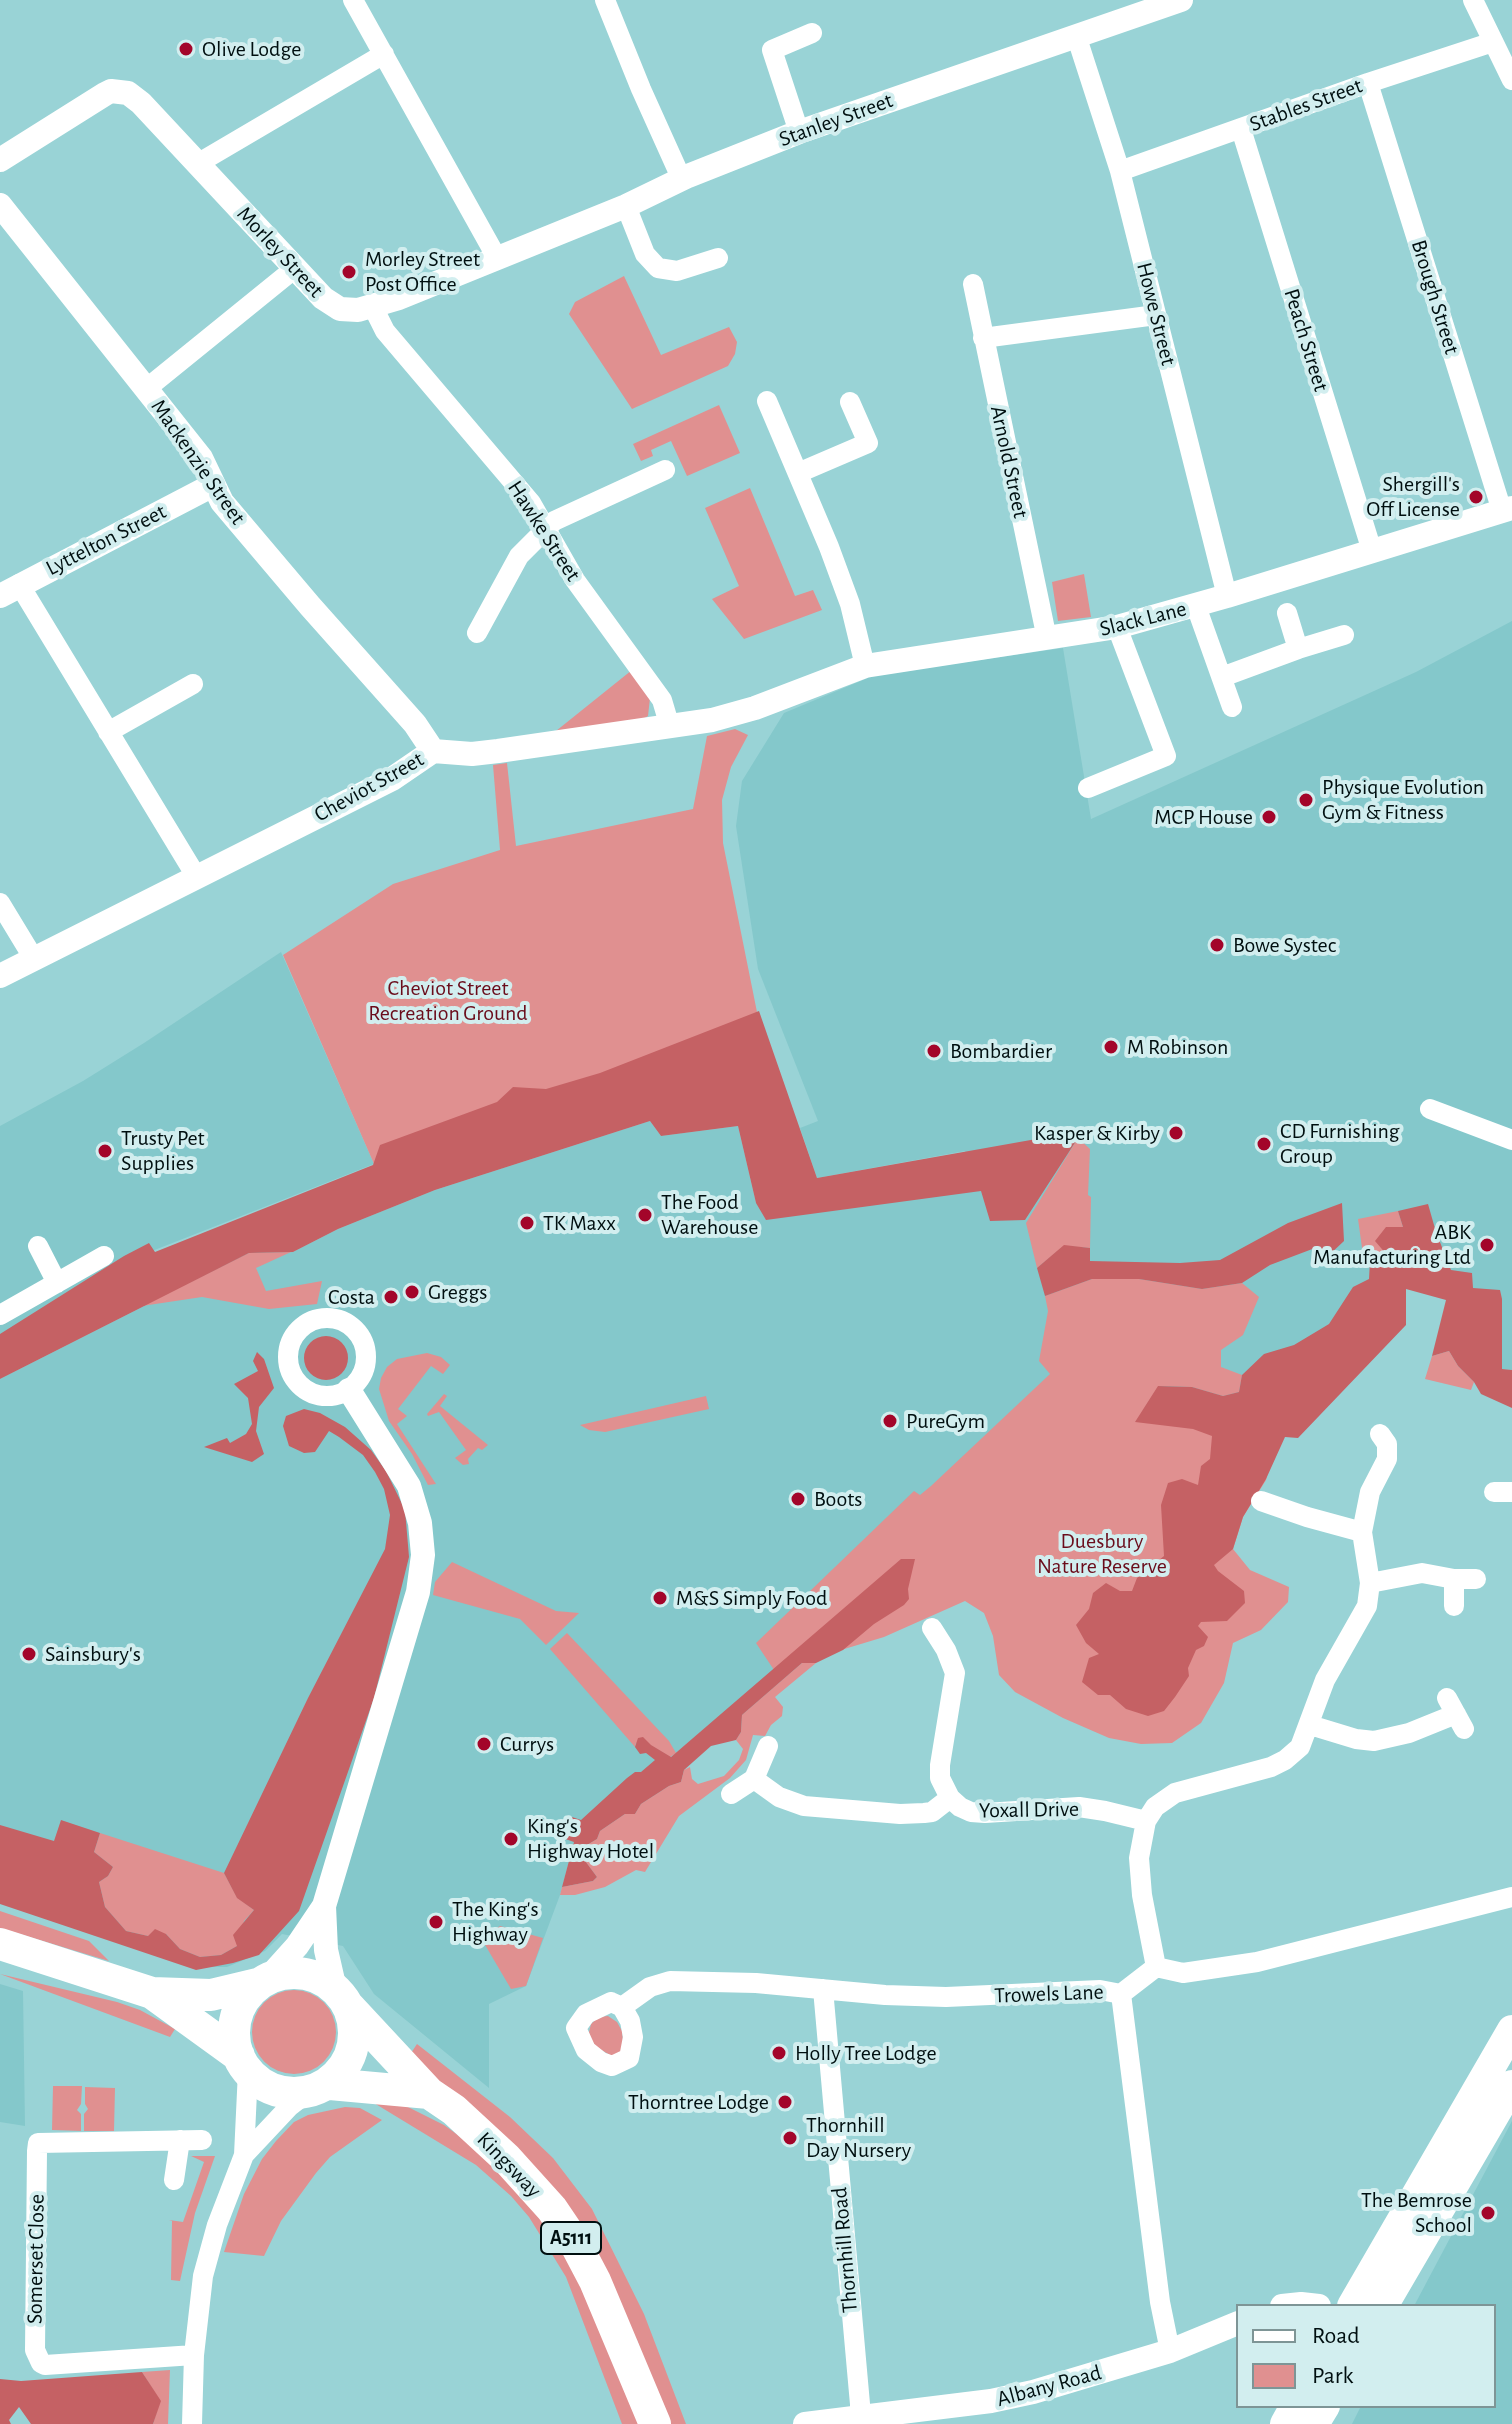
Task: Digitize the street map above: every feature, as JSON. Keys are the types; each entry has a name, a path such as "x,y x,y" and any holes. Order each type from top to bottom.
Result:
{"highway":[{"path":"0,1944 152,1993 211,1995 284,1973 310,1974 342,1996 353,2041 349,2056 319,2088"},
{"path":"243,2063 234,2033 237,2015 245,1997 264,1980"},
{"path":"152,1993 243,2063 269,2088 280,2092 319,2088 429,2093"},
{"name":"Kingsway","path":"342,1996 429,2093 454,2110 506,2158 552,2209 595,2281 655,2424"}],"main road":[{"path":"1353,2304 1512,2030"},
{"path":"1384,2304 1512,2085"}],"street":[{"path":"353,0 497,258"},
{"path":"605,0 682,180"},
{"name":"Stanley Street","path":"497,258 799,132 1076,35 1144,6 1181,0"},
{"path":"1473,0 1512,77"},
{"path":"799,132 772,50 812,33"},
{"name":"Howe Street","path":"1076,35 1120,171 1227,596"},
{"name":"Stables Street","path":"1120,171 1493,42"},
{"path":"197,164 384,54"},
{"name":"Brough Street","path":"1368,83 1507,509"},
{"name":"Morley Street","path":"0,160 98,97 111,91 128,93 141,103 331,305 348,311 373,307 497,258"},
{"name":"Peach Street","path":"1241,129 1372,551"},
{"name":"Mackenzie Street","path":"0,205 201,458 222,502 415,724 433,751"},
{"path":"626,206 645,254 658,268 677,271 718,258"},
{"path":"146,389 294,269"},
{"name":"Arnold Street","path":"973,284 1047,639"},
{"name":"Hawke Street","path":"373,307 385,331 511,477 547,528 575,580 662,700 670,727"},
{"path":"983,338 1156,315"},
{"path":"767,401 850,604 865,666"},
{"path":"798,473 868,443 850,402"},
{"path":"477,633 519,556 554,521 665,470"},
{"name":"Lyttelton Street","path":"10,590 213,485"},
{"name":"Slack Lane","path":"769,703 865,666 1117,627 1196,606 1507,509"},
{"path":"10,590 108,732 196,876"},
{"path":"1196,606 1232,707"},
{"path":"1287,613 1298,649"},
{"path":"1088,788 1166,756 1117,627"},
{"path":"1222,677 1344,635"},
{"path":"108,732 193,684"},
{"name":"Cheviot Street","path":"0,976 392,779 433,751 472,754 670,727 712,720 769,703"},
{"path":"0,903 34,959"},
{"path":"1430,1109 1512,1140"},
{"path":"38,1246 57,1283"},
{"path":"0,1315 104,1256"},
{"path":"264,1980 297,1946 324,1906 418,1592 423,1555 420,1523 409,1486 349,1390"},
{"path":"1380,1434 1387,1444 1387,1459 1370,1492 1362,1532 1370,1583 1367,1606 1325,1680 1300,1747 1271,1767 1175,1793 1155,1807 1146,1821 1139,1858 1142,1895 1156,1967 1183,1973 1257,1962 1512,1897"},
{"path":"1261,1501 1362,1532"},
{"path":"1370,1583 1422,1573 1454,1579 1476,1579"},
{"path":"1454,1579 1454,1606"},
{"name":"Yoxall Drive","path":"932,1628 946,1650 955,1673 940,1765 940,1778 950,1798 971,1812 1079,1807 1146,1821"},
{"path":"1310,1725 1356,1739 1374,1741 1395,1738 1456,1714"},
{"path":"731,1794 754,1779 768,1746"},
{"path":"754,1779 779,1797 804,1806 924,1813 932,1812 950,1798"},
{"path":"324,1906 326,1950 342,1996"},
{"name":"Trowels Lane","path":"622,2007 650,1987 670,1981 756,1983 885,1995 946,1997 1100,1990 1121,1994 1156,1967"},
{"name":"Thornhill Road","path":"823,1989 860,2420"},
{"path":"1121,1994 1160,2302 1170,2351"},
{"path":"192,2424 194,2355 203,2276 217,2225 244,2155 243,2063"},
{"path":"244,2155 290,2106 319,2088"},
{"path":"174,2180 180,2140"},
{"name":"Somerset Close","path":"194,2355 45,2365 35,2350 38,2143 202,2140"},
{"name":"Albany Road","path":"805,2424 860,2420 991,2401 1170,2351 1236,2324"}],"shaded area":[{"path":"1512,621 1512,1370 1502,1369 1502,1300 1449,1292 1436,1233 1365,1338 752,1690 576,1835 560,1895 526,1986 489,2004 489,2088 374,1994 343,1946 282,1934 265,1951 227,1967 197,1967 0,1873 0,1379 249,1253 293,1252 338,1229 435,1190 650,1121 661,1136 738,1126 756,1203 981,1190 965,1151 817,1178 800,1128 818,1121 758,969 736,826 742,781 784,713 875,675 1063,648 1091,819 1416,672"},
{"path":"281,952 374,1164 106,1269 0,1337 0,1126 83,1081"},
{"path":"759,1011 817,1178 1042,1138 1078,1138 1025,1220 990,1221 981,1191 766,1220 756,1203 738,1126 661,1136 650,1121 435,1190 338,1229 293,1252 249,1253 0,1379 0,1334 149,1243 155,1252 373,1165 380,1145 497,1102 513,1087 546,1089 600,1073"},
{"path":"1342,1203 1344,1241 1327,1257 1315,1248 1270,1265 1242,1283 1202,1289 1139,1279 1092,1279 1045,1296 1037,1268 1064,1245 1090,1248 1090,1261 1180,1263 1220,1260 1288,1223"},
{"path":"1428,1204 1451,1270 1472,1273 1473,1288 1500,1290 1502,1369 1512,1370 1512,1408 1481,1394 1449,1351 1432,1356 1446,1300 1406,1289 1406,1325 1298,1438 1285,1437 1266,1479 1243,1517 1233,1549 1214,1565 1244,1591 1245,1603 1227,1621 1201,1622 1198,1626 1208,1637 1204,1646 1196,1650 1188,1668 1189,1676 1175,1697 1164,1711 1148,1716 1126,1709 1110,1695 1098,1695 1082,1682 1089,1658 1099,1654 1086,1643 1076,1625 1089,1609 1093,1593 1106,1583 1120,1591 1132,1591 1137,1578 1164,1556 1161,1505 1168,1483 1182,1479 1198,1485 1201,1466 1210,1459 1212,1436 1193,1429 1135,1422 1158,1386 1192,1387 1223,1396 1239,1392 1242,1375 1264,1354 1294,1345 1329,1324 1353,1287 1369,1279 1370,1261 1387,1255 1375,1241 1386,1227 1403,1227 1398,1211"},
{"path":"326,1336 342,1342 348,1358 342,1374 326,1380 310,1374 304,1358 310,1342"},
{"path":"257,1352 264,1359 274,1388 259,1407 256,1431 264,1454 252,1462 204,1447 227,1438 230,1443 246,1434 252,1424 248,1398 234,1384 258,1371 253,1361"},
{"path":"304,1409 320,1413 345,1427 371,1450 386,1471 405,1510 409,1557 374,1698 299,1911 259,1955 196,1970 0,1904 0,1825 54,1841 61,1820 100,1833 94,1852 113,1867 108,1876 99,1882 105,1907 126,1931 148,1936 155,1929 166,1934 180,1949 200,1957 221,1955 237,1946 233,1935 254,1910 237,1898 224,1873 308,1698 385,1549 390,1515 384,1489 375,1472 363,1455 339,1437 329,1431 315,1452 304,1453 289,1446 283,1426 286,1416"},
{"path":"901,1559 915,1559 908,1589 909,1599 904,1605 874,1624 843,1650 816,1663 802,1663 742,1715 741,1732 736,1740 711,1746 684,1770 681,1782 641,1804 635,1814 625,1814 600,1831 597,1839 587,1845 583,1858 597,1877 593,1881 562,1887 574,1842 534,1828 532,1821 547,1820 570,1829 572,1826 568,1821 572,1817 581,1820 627,1778 641,1772 655,1760 646,1753 640,1754 635,1747 638,1738 643,1737 671,1757"},
{"path":"0,1984 23,1991 25,2126 0,2122"},
{"name":"The Bemrose School","path":"1512,2121 1512,2424 1352,2424 1360,2408 1496,2408 1496,2304 1415,2304"},
{"path":"142,2372 161,2401 153,2424 31,2424 19,2407 9,2420 11,2424 0,2424 0,2379 21,2381"}],"green space":[{"path":"624,276 661,355 729,327 737,342 728,366 632,409 569,314 575,302"},
{"path":"719,405 740,453 687,476 671,441 651,450 653,456 641,461 633,444"},
{"path":"750,488 795,596 813,590 822,610 744,639 712,599 739,586 705,508"},
{"path":"1084,574 1091,617 1058,621 1052,582"},
{"path":"632,670 650,698 648,716 640,721 551,735"},
{"name":"Cheviot Street Recreation Ground","path":"735,729 748,735 731,767 722,800 723,843 759,1022 374,1164 283,955 393,884 500,850 493,765 507,763 516,846 693,809 707,736"},
{"path":"1078,1138 1090,1149 1090,1248 1064,1246 1037,1268 1026,1223"},
{"path":"1398,1211 1403,1227 1387,1256 1363,1255 1358,1219"},
{"path":"291,1252 256,1268 266,1291 322,1281 317,1304 269,1309 202,1297 142,1306 249,1253"},
{"name":"Duesbury Nature Reserve","path":"1092,1279 1139,1279 1202,1289 1242,1283 1259,1297 1243,1335 1221,1350 1221,1367 1242,1375 1239,1392 1223,1396 1192,1387 1159,1386 1142,1412 1278,1430 1266,1480 1243,1517 1233,1549 1250,1570 1289,1587 1288,1602 1261,1630 1233,1643 1224,1683 1201,1723 1172,1743 1141,1744 1109,1738 1063,1718 1015,1692 999,1675 993,1636 984,1613 965,1601 884,1637 841,1650 824,1628 774,1670 756,1643 914,1491 920,1495 931,1486 1050,1374 1039,1361 1048,1311 1045,1296"},
{"path":"1449,1351 1458,1366 1474,1382 1471,1390 1425,1379 1432,1356"},
{"path":"427,1353 441,1357 450,1365 443,1374 431,1366 398,1409 407,1416 397,1424 436,1484 428,1485 412,1454 389,1421 379,1389 387,1367 397,1359"},
{"path":"444,1394 447,1396 440,1406 488,1445 482,1450 478,1448 468,1459 469,1464 463,1465 455,1458 466,1450 439,1412 427,1414"},
{"path":"706,1396 709,1409 605,1432 580,1425"},
{"path":"452,1562 556,1611 579,1613 546,1645 520,1619 433,1595 435,1582"},
{"path":"567,1633 669,1741 676,1753 670,1757 650,1745 636,1743 635,1747 550,1649"},
{"path":"802,1663 816,1663 775,1697 783,1707 782,1716 771,1725 765,1736 753,1735 746,1760 730,1778 679,1816 645,1872 636,1870 605,1887 575,1895 560,1895 562,1887 593,1881 597,1877 583,1858 587,1845 597,1839 600,1831 625,1814 635,1814 641,1804 681,1782 684,1770 690,1767 692,1779 698,1784 724,1776 739,1760 743,1749 736,1740 741,1732 742,1715"},
{"path":"100,1833 224,1873 237,1897 254,1910 244,1921 237,1946 221,1955 200,1957 180,1949 166,1934 148,1936 126,1931 105,1907 99,1882 108,1876 113,1867 94,1852"},
{"path":"0,1911 89,1941 109,1961 0,1928"},
{"path":"500,1926 543,1938 526,1986 511,1989 481,1938"},
{"path":"0,1974 117,2002 140,2010 175,2029 170,2037"},
{"path":"294,1990 317,1997 329,2009 336,2032 329,2055 317,2067 294,2074 271,2067 259,2055 252,2032 259,2009 271,1997"},
{"path":"608,2016 617,2022 622,2031 624,2050 617,2056 596,2047 590,2040 591,2024 598,2017"},
{"path":"417,2044 510,2117 553,2158 592,2209 644,2314 686,2424 668,2424 637,2340 409,2056"},
{"path":"53,2086 82,2086 81,2104 77,2110 81,2114 81,2131 52,2130"},
{"path":"85,2087 115,2088 114,2131 84,2131 84,2114 88,2109"},
{"path":"374,2103 406,2106 444,2125 505,2169 557,2231 641,2424 622,2424 566,2277 529,2217 476,2165"},
{"path":"345,2107 360,2108 382,2120 330,2157 316,2173 281,2221 264,2256 224,2252 244,2194 262,2159 276,2141 294,2122 308,2115"},
{"path":"191,2156 215,2156 195,2213 180,2281 171,2280 172,2221 169,2220 183,2222 204,2162"},
{"path":"170,2370 168,2424 153,2424 160,2401 142,2372"}],"place":[{"name":"Olive Lodge","path":"186,49"},
{"name":"Morley Street Post Office","path":"349,272"},
{"name":"Shergill's Off License","path":"1476,497"},
{"name":"Physique Evolution Gym & Fitness","path":"1306,800"},
{"name":"MCP House","path":"1269,817"},
{"name":"Bowe Systec","path":"1217,945"},
{"name":"M Robinson","path":"1111,1047"},
{"name":"Bombardier","path":"934,1051"},
{"name":"Kasper & Kirby","path":"1176,1133"},
{"name":"CD Furnishing Group","path":"1264,1144"},
{"name":"Trusty Pet Supplies","path":"105,1151"},
{"name":"The Food Warehouse","path":"645,1215"},
{"name":"TK Maxx","path":"527,1223"},
{"name":"ABK Manufacturing Ltd","path":"1487,1245"},
{"name":"Greggs","path":"412,1292"},
{"name":"Costa","path":"391,1297"},
{"name":"PureGym","path":"890,1421"},
{"name":"Boots","path":"798,1499"},
{"name":"M&S Simply Food","path":"660,1598"},
{"name":"Sainsbury's","path":"29,1654"},
{"name":"Currys","path":"484,1744"},
{"name":"King's Highway Hotel","path":"511,1839"},
{"name":"The King's Highway","path":"436,1922"},
{"name":"Holly Tree Lodge","path":"779,2053"},
{"name":"Thorntree Lodge","path":"785,2102"},
{"name":"Thornhill Day Nursery","path":"790,2138"},
{"name":"The Bemrose School","path":"1488,2213"}]}
